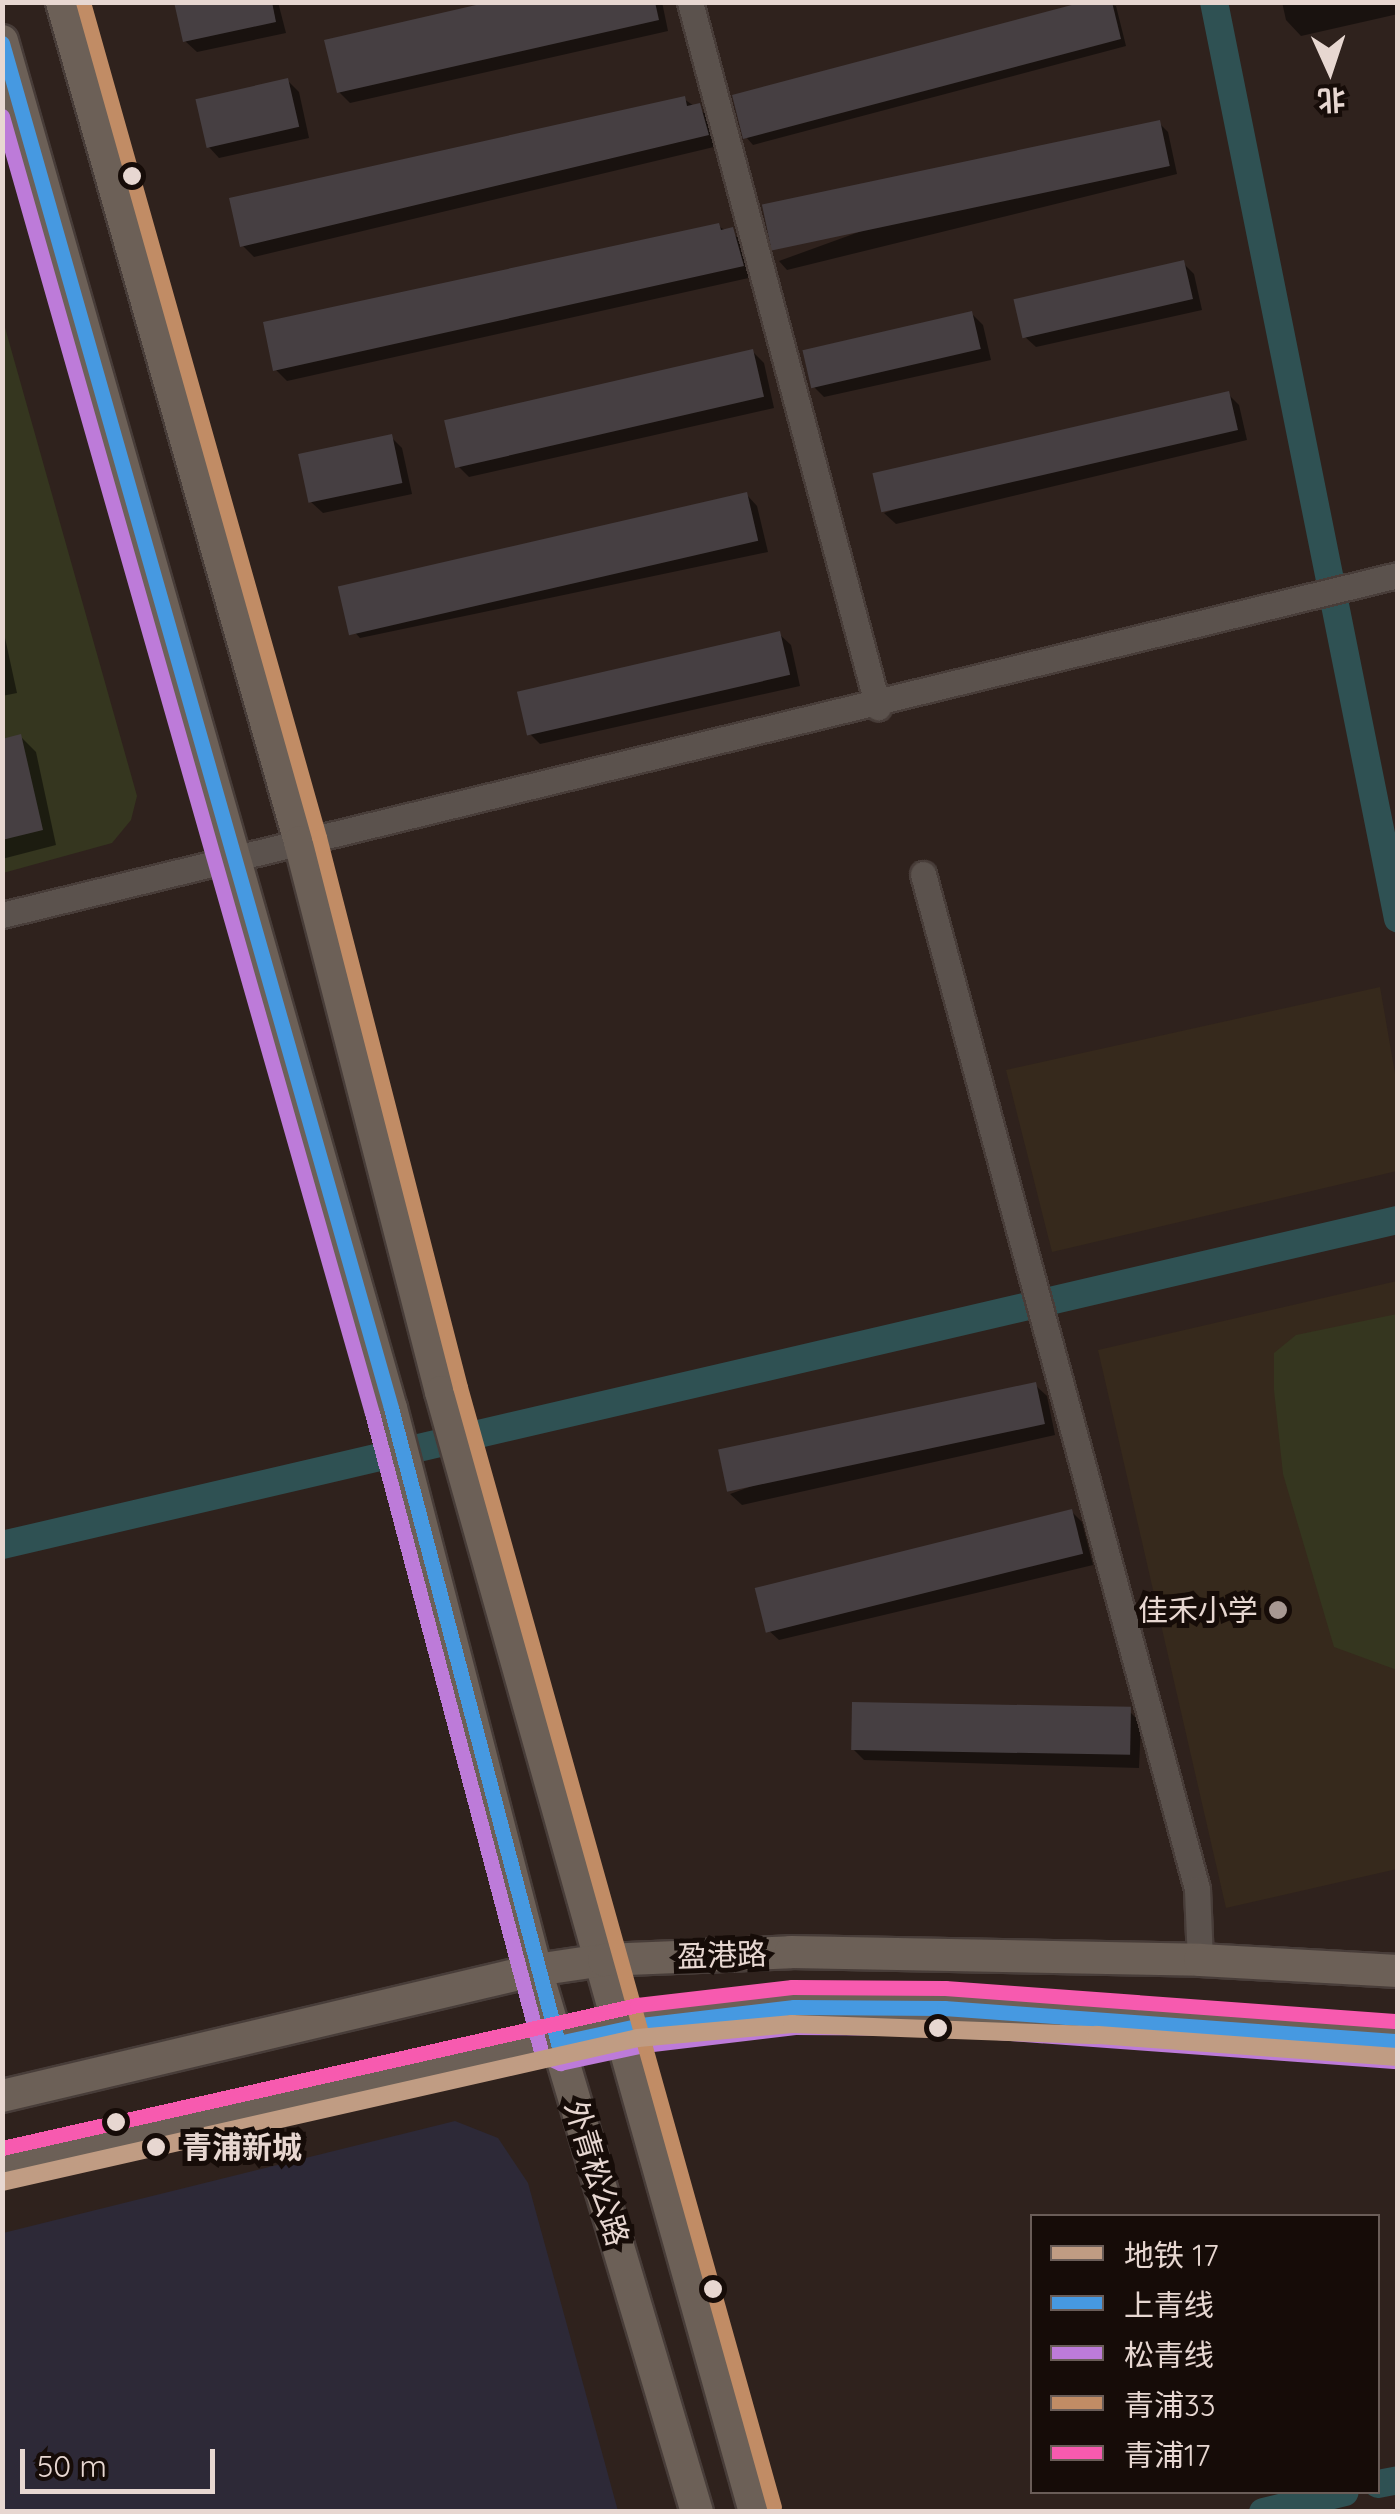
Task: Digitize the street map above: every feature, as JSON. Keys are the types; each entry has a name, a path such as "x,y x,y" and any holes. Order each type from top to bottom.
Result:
{"main road":[{"name":"外青松公路","path":"62,2 300,842 440,1392 624,2030 754,2512"},
{"name":"外青松公路","path":"2,42 421,1519 536,1970 697,2512"},
{"name":"盈港路","path":"2,2096 536,1970 604,1960 791,1952 1200,1960 1398,1971"},
{"name":"盈港路","path":"2,2170 558,2043 794,2007 944,2008 1398,2042"}],"street":[{"path":"690,2 878,707"},
{"path":"2,915 878,707 1398,575"},
{"path":"923,874 1197,1889 1200,1960"}],"shaded area":[{"path":"1380,987 1397,1085 1397,1171 1052,1252 1006,1070"},
{"name":"佳禾小学","path":"1397,1281 1397,1869 1226,1908 1098,1350"},
{"path":"455,2121 498,2138 528,2183 618,2511 3,2511 3,2233"}],"green space":[{"path":"2,317 137,796 131,820 112,843 3,873"},
{"path":"1398,1314 1397,1670 1334,1647 1283,1474 1274,1353 1296,1335"}],"building":[{"path":"174,2 272,2 276,22 183,42"},
{"path":"489,2 655,2 659,20 337,93 324,40"},
{"path":"1083,2 1112,2 1121,39 743,139 732,95"},
{"path":"288,78 299,127 207,148 195,99"},
{"path":"685,96 687,106 700,103 709,135 240,247 229,198"},
{"path":"1160,120 1170,166 772,251 762,205"},
{"path":"719,223 721,230 733,227 744,266 273,371 263,322"},
{"path":"1184,260 1193,299 1022,338 1013,299"},
{"path":"972,311 981,349 811,388 802,350"},
{"path":"753,349 764,397 455,468 444,420"},
{"path":"1229,391 1238,430 881,512 872,473"},
{"path":"392,434 402,483 308,503 298,454"},
{"path":"747,492 758,541 349,635 338,586"},
{"path":"780,631 790,675 527,736 517,692"},
{"path":"21,734 43,830 2,840 2,739"},
{"path":"1036,1382 1045,1424 727,1492 718,1450"},
{"path":"1072,1509 1083,1554 766,1633 755,1588"},
{"path":"852,1702 1131,1707 1130,1755 851,1750"}],"waterway":[{"path":"1214,2 1398,919"},
{"path":"2,1545 1398,1220"},
{"path":"1380,2484 1398,2480"},
{"path":"1263,2512 1337,2494"}],"metro line":[{"name":"17","path":"2,2182 638,2038 792,2024 1097,2035 1398,2057"}],"transit line":[{"name":"青浦33","path":"83,2 319,837 460,1387 774,2507"},
{"name":"上青线","path":"2,43 391,1408 558,2043 641,2025 794,2007 944,2008 1398,2041"},
{"name":"松青线","path":"2,116 372,1413 542,2055 560,2063 644,2045 795,2027 943,2028 1397,2061"},
{"name":"青浦17","path":"2,2148 637,2005 792,1987 945,1988 1398,2021"}],"place":[{"name":"佳禾小学","path":"1278,1610"},
{"name":"青浦新城","path":"156,2147"}]}
